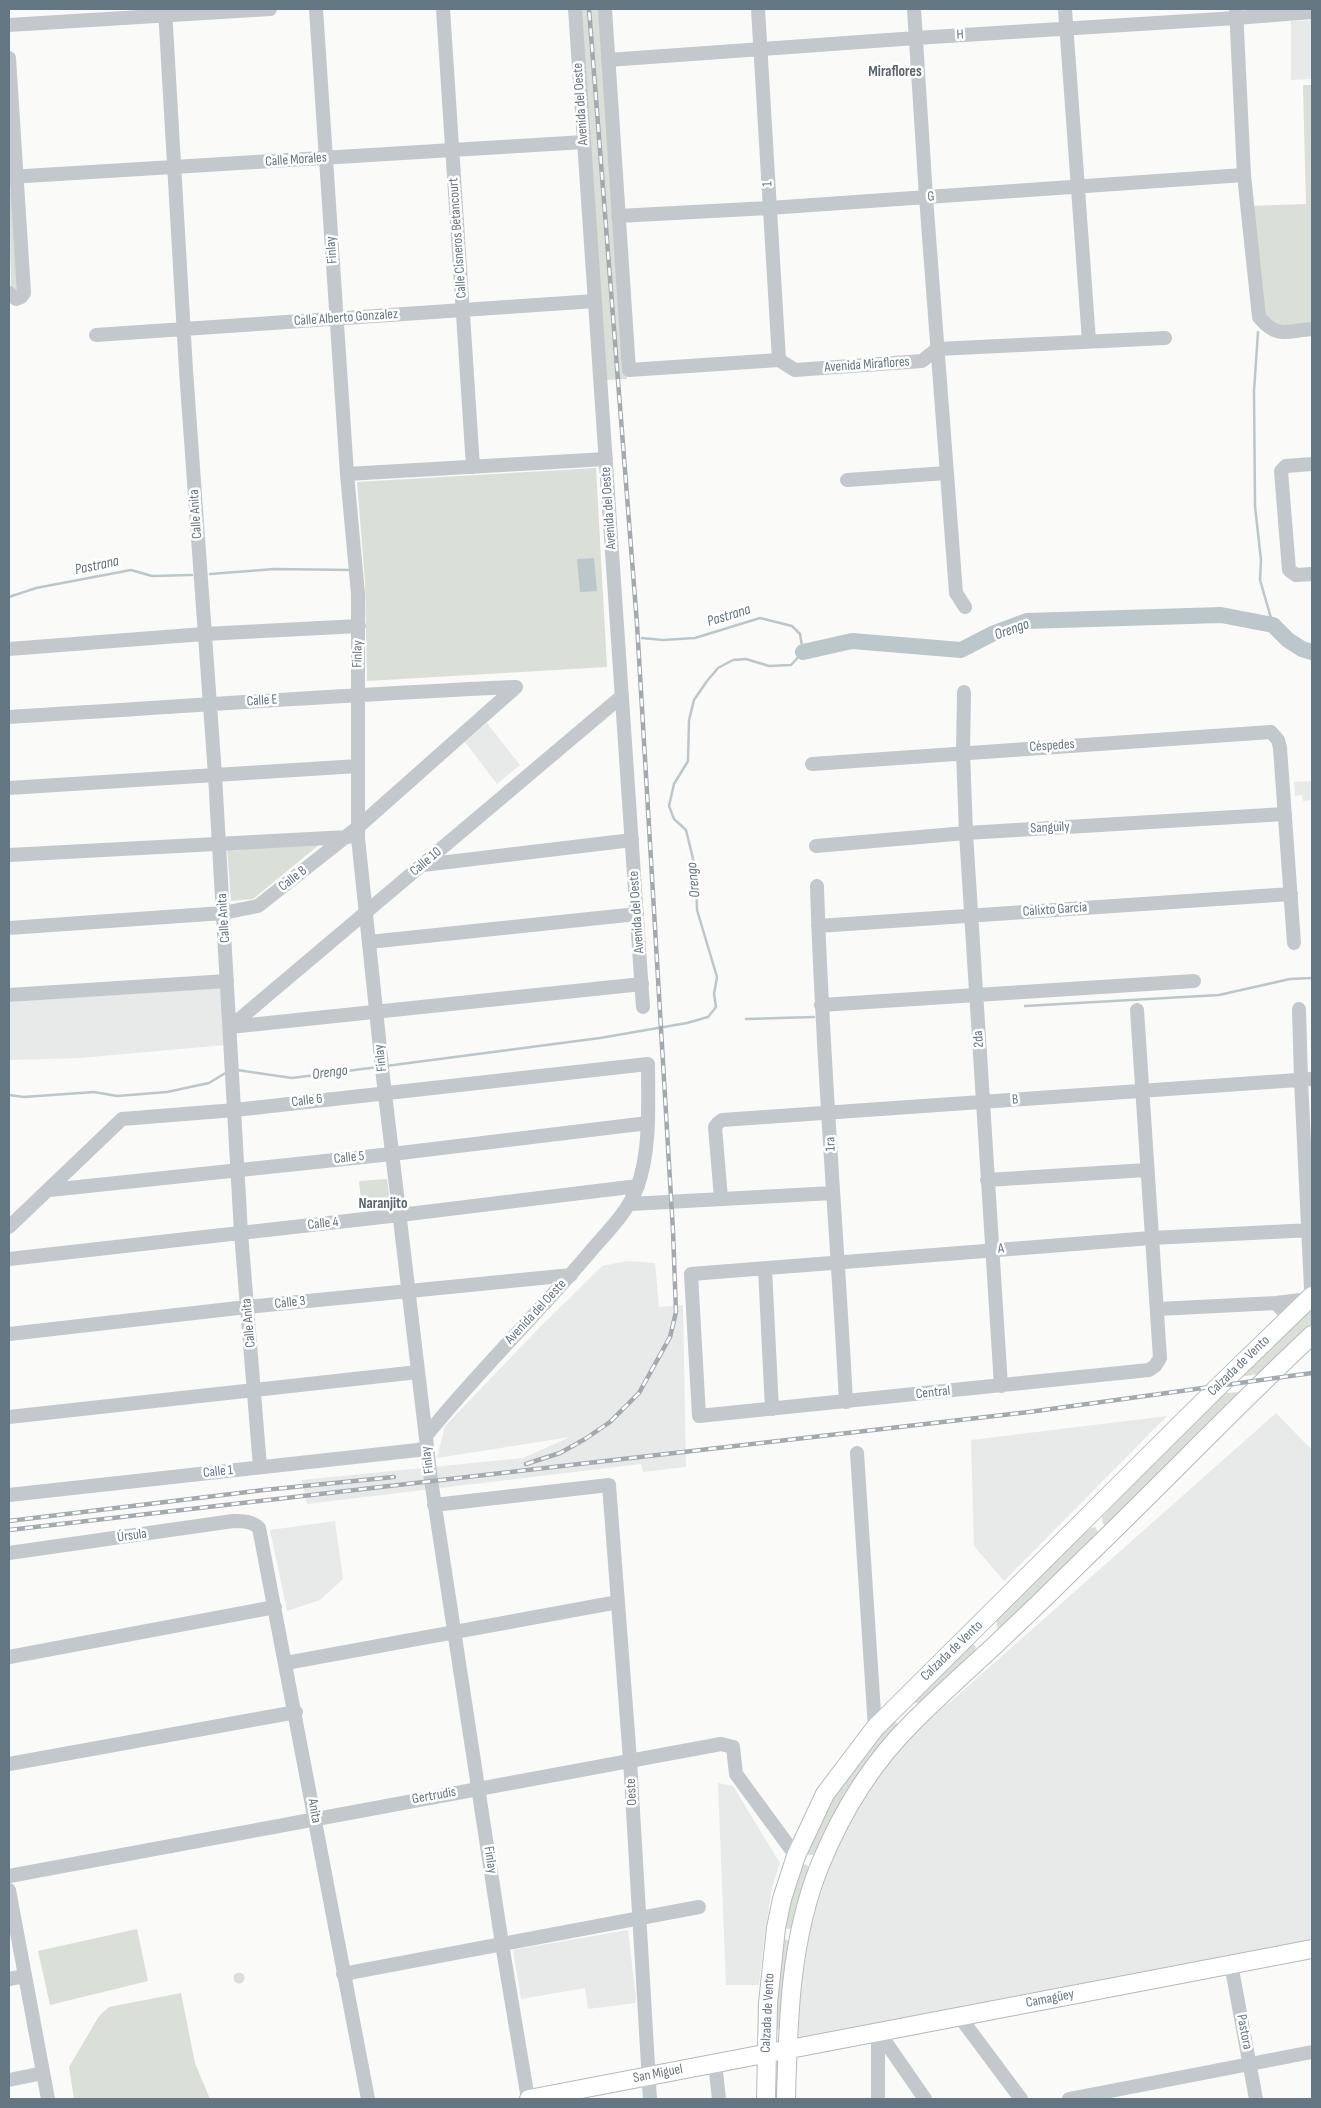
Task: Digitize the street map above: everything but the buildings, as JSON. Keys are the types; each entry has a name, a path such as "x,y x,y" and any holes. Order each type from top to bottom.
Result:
{"main road":[{"name":"Calzada de Vento","path":"766,2099 770,1968 775,1933 782,1899 796,1856 825,1794 875,1728 1089,1514 1311,1297"},
{"name":"Calzada de Vento","path":"786,2099 791,1984 799,1937 819,1866 850,1804 884,1754 915,1720 1110,1535 1256,1388 1312,1335"},
{"path":"1089,1514 1110,1535"},
{"path":"978,1626 995,1646"},
{"path":"796,1856 819,1866"},
{"path":"775,1933 799,1937"},
{"name":"Camagüey","path":"787,2048 1312,1949"},
{"name":"San Miguel","path":"529,2099 564,2096 787,2048"}],"street":[{"path":"9,25 82,15 270,9"},
{"name":"Finlay","path":"316,9 359,626 358,766 354,834 369,942 379,1044 434,1504 502,1944 529,2099"},
{"name":"Calle Cisneros Betancourt","path":"443,9 473,467"},
{"name":"Avenida del Oeste","path":"575,9 643,1007"},
{"path":"605,9 618,216"},
{"name":"1","path":"758,9 780,360"},
{"path":"914,9 926,197 956,593 965,607"},
{"path":"1065,9 1089,342"},
{"name":"Calle Anita","path":"165,12 186,370 215,775 241,1233 260,1467"},
{"name":"H","path":"608,60 916,38 1066,30 1236,14 1312,12"},
{"path":"1236,14 1244,175 1259,317 1268,328 1276,332 1312,329"},
{"path":"9,58 13,177 24,293 16,299 9,293"},
{"name":"Calle Morales","path":"13,177 584,142"},
{"name":"G","path":"618,216 769,208 1244,175"},
{"name":"Avenida Miraflores","path":"618,216 629,370 780,360 795,370 805,370 922,361 937,349 1165,338"},
{"name":"Calle Alberto Gonzalez","path":"96,335 595,301"},
{"path":"347,474 606,459"},
{"path":"1312,464 1286,466 1281,471 1289,570 1292,574 1296,575 1312,574"},
{"path":"846,480 947,473"},
{"path":"9,649 204,634 359,626"},
{"name":"Calle E","path":"9,717 209,705 358,693 516,687"},
{"name":"Calle B","path":"9,928 223,913 258,906 354,834 516,687"},
{"name":"2da","path":"964,692 963,752 966,833 1001,1386"},
{"name":"Calle 10","path":"230,1027 365,911 423,865 622,696"},
{"name":"Céspedes","path":"812,764 1265,731 1275,734 1280,748 1285,814"},
{"path":"9,788 358,766"},
{"path":"1285,814 1294,943"},
{"name":"Sanguily","path":"816,846 966,833 1285,814"},
{"path":"9,855 354,834"},
{"path":"423,865 632,840"},
{"name":"1ra","path":"817,886 821,1005 839,1261 846,1402"},
{"name":"Calixto García","path":"818,926 1291,894"},
{"path":"369,942 637,914"},
{"path":"9,995 227,981"},
{"path":"821,1005 1194,981"},
{"path":"230,1027 642,984"},
{"path":"1137,1010 1146,1170 1158,1310 1301,1301 1311,1297 1311,1230 1306,1079 1299,1009"},
{"name":"Avenida del Oeste","path":"426,1442 630,1204 638,1186 645,1152 648,1123 648,1064"},
{"name":"Calle 6","path":"9,1227 50,1190 122,1119 234,1110 648,1064"},
{"name":"B","path":"721,1198 715,1128 722,1120 1306,1079"},
{"name":"Calle 5","path":"50,1190 392,1154 648,1123"},
{"path":"987,1180 1146,1170"},
{"name":"Calle 4","path":"9,1260 638,1186"},
{"path":"630,1204 833,1193"},
{"name":"A","path":"699,1416 690,1274 1151,1238 1311,1230"},
{"path":"765,1269 772,1409"},
{"name":"Calle 3","path":"9,1334 247,1307 571,1275"},
{"path":"1276,1303 1281,1308 1282,1326"},
{"name":"Central","path":"699,1416 1149,1370 1155,1366 1160,1358 1158,1310"},
{"path":"9,1417 418,1372"},
{"name":"Calle 1","path":"9,1495 260,1467 426,1442"},
{"path":"857,1453 875,1728"},
{"name":"Oeste","path":"434,1504 609,1485 630,1760 650,2099"},
{"name":"Úrsula","path":"9,1553 233,1521 256,1524"},
{"name":"Anita","path":"256,1524 262,1534 343,1974 368,2099"},
{"path":"286,1663 618,1602"},
{"path":"9,1657 275,1607"},
{"path":"9,1764 296,1712"},
{"name":"Gertrudis","path":"9,1876 721,1744 733,1747 736,1774 796,1856"},
{"path":"9,1890 48,2099"},
{"path":"343,1974 699,1907"},
{"name":"Pastora","path":"1231,1964 1256,2099"},
{"path":"9,1979 25,1976"},
{"path":"959,2016 1020,2099"},
{"path":"878,2032 878,2099"},
{"path":"878,2032 925,2099"},
{"path":"1069,2099 1312,2052"},
{"path":"715,2063 718,2099"},
{"path":"9,2080 43,2073"}],"shaded area":[{"path":"580,9 601,9 627,379 605,380"},
{"path":"1312,20 1312,79 1291,80 1291,21"},
{"path":"1303,85 1312,85 1312,329 1275,332 1259,317 1247,206 1306,204"},
{"path":"9,191 13,191 20,290 11,290"},
{"path":"596,468 607,667 367,681 365,581 357,482"},
{"path":"594,558 597,591 580,592 577,559"},
{"path":"487,723 520,765 497,784 465,742"},
{"path":"1312,781 1312,800 1303,801 1302,795 1295,796 1294,782"},
{"path":"320,844 253,899 231,901 227,848"},
{"path":"222,988 225,1045 80,1058 9,1060 9,1002"},
{"path":"387,1179 391,1208 362,1210 359,1181"},
{"path":"627,1261 655,1263 659,1307 683,1305 686,1467 643,1472 641,1464 307,1504 302,1480 523,1458 570,1437 437,1458 445,1426 540,1327 602,1266"},
{"path":"1312,1296 1312,1335 1272,1372 1226,1379"},
{"path":"1244,1392 1107,1526 1103,1524 1102,1517 1222,1393"},
{"path":"1276,1413 1312,1450 1312,1949 787,2049 791,1984 835,1832 915,1720 949,1703"},
{"path":"1167,1416 1004,1581 974,1546 971,1440"},
{"path":"335,1521 343,1579 320,1600 287,1611 270,1530"},
{"path":"1095,1527 1099,1534 1000,1630 997,1627 996,1620 1083,1534"},
{"path":"971,1642 976,1647 974,1653 921,1704 914,1702 913,1699"},
{"path":"893,1719 898,1724 897,1730 815,1855 808,1855 805,1852 837,1784"},
{"path":"718,1783 733,1786 780,1863 772,1888 759,1985 726,1985"},
{"path":"807,1865 810,1870 793,1924 790,1929 781,1928 798,1866"},
{"path":"137,1929 148,1981 50,2005 38,1951"},
{"path":"628,1930 635,2003 588,2009 585,1988 521,1999 513,1950"},
{"path":"785,1939 791,1945 781,2029 771,2029 780,1940"},
{"path":"239,1972 245,1978 239,1984 233,1978"},
{"path":"181,1993 195,2063 210,2099 74,2099 69,2067 99,2016 109,2007"}],"waterway":[{"path":"1258,332 1254,391 1255,506 1261,560 1260,580 1273,625"},
{"name":"Pastrana","path":"210,574 275,569 350,570"},
{"name":"Pastrana","path":"9,597 36,588 131,570 152,576 192,575"},
{"name":"Orengo","path":"803,652 852,641 961,650 992,634 1027,621 1221,615 1273,625 1288,640 1302,649 1312,652"},
{"name":"Orengo","path":"386,1066 600,1038 687,1023 708,1017 716,1007 714,994 717,977 697,910 696,871 686,830 674,819 669,806 674,784 688,761 689,720 694,700 707,681 718,668 733,660 746,659 769,666 791,665 803,652 800,634 792,626 760,618 695,638 663,640 642,638"},
{"path":"1025,1006 1219,995 1290,979 1312,978"},
{"path":"746,1019 814,1017"},
{"name":"Orengo","path":"237,1070 292,1078 378,1067"},
{"name":"Orengo","path":"9,1095 24,1097 94,1092 117,1096 167,1092 209,1083 227,1072"}],"railway":[{"path":"526,1464 560,1453 585,1439 610,1422 639,1393 670,1337 676,1312 673,1231 637,624 589,9"},
{"path":"9,1530 1029,1412 1312,1373"},
{"path":"9,1521 264,1490 394,1477"}],"district":[{"name":"Miraflores","path":"895,72"},
{"name":"Naranjito","path":"383,1204"}]}
